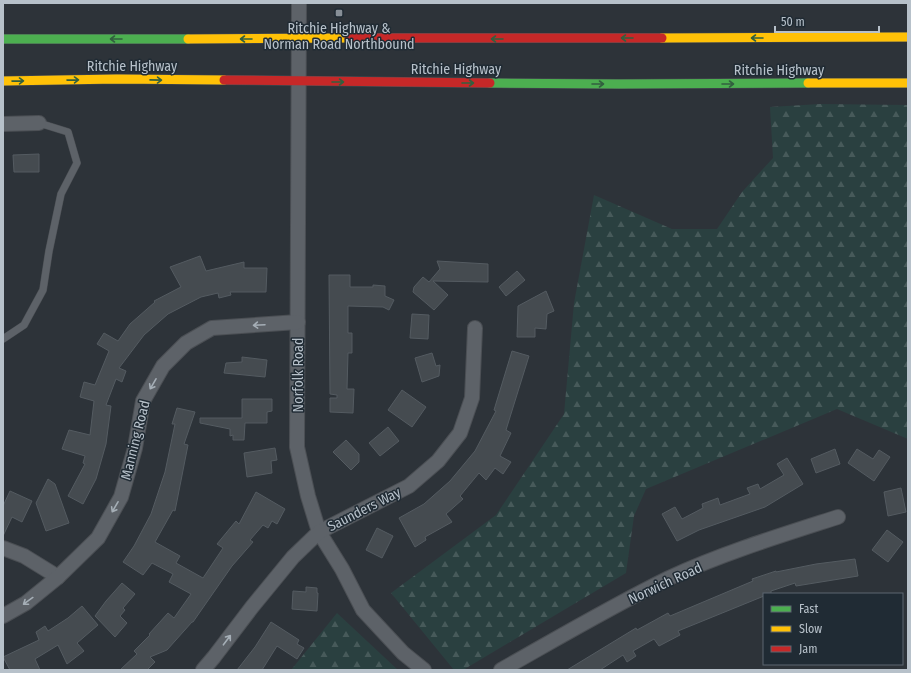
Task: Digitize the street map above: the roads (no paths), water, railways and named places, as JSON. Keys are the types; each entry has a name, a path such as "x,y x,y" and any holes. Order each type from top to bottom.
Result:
{"main road":[{"name":"Ritchie Highway","path":"3,39 908,37"},
{"name":"Ritchie Highway","path":"3,81 117,79 619,84 908,83"}],"street":[{"name":"Norfolk Road","path":"299,3 297,447 308,496 319,532 342,569 363,610 403,653 424,670"},
{"path":"3,124 39,123"},
{"name":"Manning Road","path":"3,616 26,603 58,577 98,538 121,497 136,448 143,401 163,366 186,343 212,328 298,322"},
{"name":"Saunders Way","path":"203,670 256,601 293,558 319,532 409,486 438,461 460,433 472,398 475,328"},
{"name":"Norwich Road","path":"501,670 621,603 670,578 721,557 838,517"},
{"path":"3,548 24,556 58,577"}],"lane":[{"path":"3,338 24,325 43,290 49,251 61,194 77,163 68,132 39,123"}],"place":[{"name":"Ritchie Highway & Norman Road Northbound","path":"339,13"}]}
